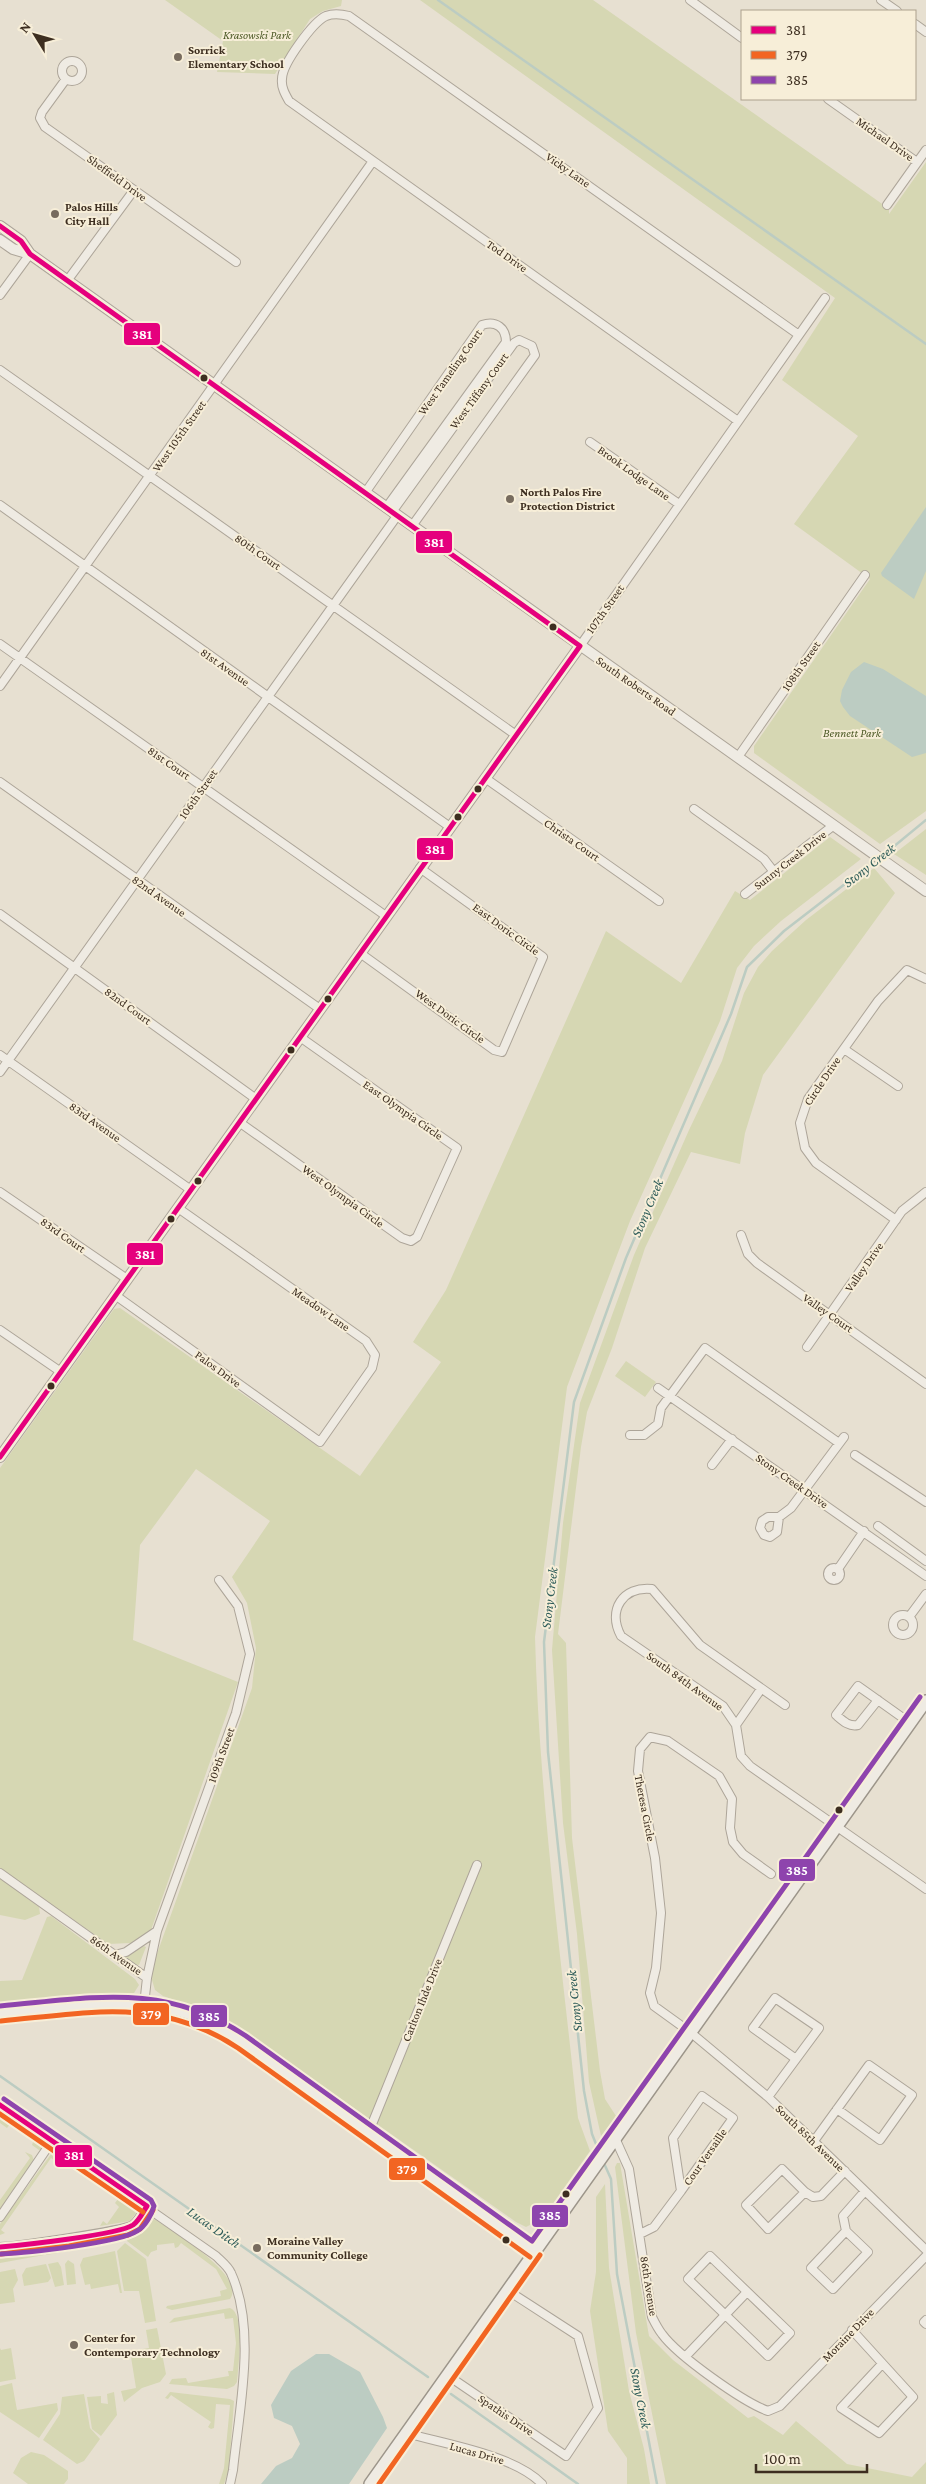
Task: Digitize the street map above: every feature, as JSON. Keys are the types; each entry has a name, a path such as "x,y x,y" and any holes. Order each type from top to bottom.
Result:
{"main road":[{"path":"370,2484 926,1701"}],"street":[{"path":"690,0 741,37"},
{"path":"881,0 896,10"},
{"name":"Vicky Lane","path":"282,87 283,72 288,62 314,26 326,16 334,14 349,16 799,335"},
{"name":"Sheffield Drive","path":"66,79 42,112 42,122 50,131 236,262"},
{"name":"Tod Drive","path":"282,87 289,101 738,421"},
{"name":"Michael Drive","path":"829,100 918,162"},
{"path":"887,205 926,150"},
{"name":"West 105th Street","path":"0,686 373,161"},
{"path":"67,281 134,190"},
{"name":"South Roberts Road","path":"0,226 22,241 30,254"},
{"name":"South Roberts Road","path":"0,240 13,249 30,254 926,891"},
{"path":"0,295 30,254"},
{"name":"107th Street","path":"0,1457 580,646 825,298"},
{"name":"West Tameling Court","path":"365,493 482,325 490,323 499,326 506,335 506,342 392,512"},
{"name":"West Tiffany Court","path":"392,512 514,343 519,340 532,346 535,352 534,357 427,508 412,526"},
{"name":"80th Court","path":"0,370 516,735"},
{"name":"Brook Lodge Lane","path":"590,442 679,504"},
{"name":"81st Avenue","path":"0,505 84,567 450,827"},
{"name":"106th Street","path":"0,1072 138,881 266,696 332,605 392,512"},
{"name":"108th Street","path":"738,757 865,575"},
{"name":"81st Court","path":"0,644 386,916"},
{"name":"Christa Court","path":"485,778 659,901"},
{"name":"82nd Avenue","path":"0,782 320,1009"},
{"path":"694,809 764,859 774,872"},
{"name":"Sunny Creek Drive","path":"745,894 834,825"},
{"name":"East Doric Circle","path":"420,868 541,953 543,957 542,963 521,1011"},
{"name":"82nd Court","path":"0,914 256,1099"},
{"name":"West Doric Circle","path":"360,953 494,1050 502,1052 521,1011"},
{"name":"Circle Drive","path":"896,1220 816,1163 802,1140 800,1123 805,1105 878,1001 907,970 926,979"},
{"name":"East Olympia Circle","path":"300,1037 457,1148 434,1204"},
{"path":"844,1049 898,1086"},
{"name":"83rd Avenue","path":"0,1055 191,1190"},
{"name":"West Olympia Circle","path":"240,1122 406,1241 411,1241 417,1237 434,1204"},
{"name":"83rd Court","path":"0,1192 127,1279"},
{"name":"Valley Drive","path":"807,1347 896,1220 912,1201 926,1192"},
{"name":"Meadow Lane","path":"178,1208 366,1341 374,1355 372,1368 320,1442"},
{"name":"Valley Court","path":"741,1236 748,1254 757,1263 926,1384"},
{"name":"Palos Drive","path":"115,1296 320,1442"},
{"path":"0,1330 60,1372"},
{"path":"630,1435 644,1435 658,1424 661,1408 705,1348 842,1440 806,1491 780,1518"},
{"name":"Stony Creek Drive","path":"658,1388 926,1576"},
{"path":"712,1465 732,1439"},
{"path":"855,1455 926,1502"},
{"path":"878,1526 926,1561"},
{"path":"838,1569 864,1531"},
{"path":"898,1556 906,1546"},
{"name":"109th Street","path":"147,1978 157,1931 236,1713 250,1654 238,1606 219,1580"},
{"name":"South 84th Avenue","path":"785,1705 700,1645 652,1589 640,1588 629,1592 620,1602 616,1616 617,1628 622,1636 723,1706 736,1724 741,1756 750,1766 926,1889"},
{"path":"909,1617 926,1594"},
{"path":"878,1700 858,1725 847,1724 836,1715 858,1686 878,1700 910,1723"},
{"path":"736,1724 761,1689"},
{"name":"Theresa Circle","path":"690,2032 654,2006 650,1993 656,1968 661,1913 655,1858 638,1771 640,1749 650,1737 668,1741 719,1776 732,1799 730,1828 733,1842 743,1854 771,1874"},
{"name":"Carlton Ihde Drive","path":"368,2134 477,1865"},
{"name":"86th Avenue","path":"0,1873 147,1978 144,2006"},
{"path":"115,1955 126,1952 157,1931"},
{"path":"768,2097 796,2059 818,2028 775,1998 753,2028 796,2059"},
{"path":"0,2014 144,2006 184,2013 222,2029 534,2251"},
{"name":"South 85th Avenue","path":"690,2032 768,2097 926,2250"},
{"path":"814,2141 837,2109 869,2065 912,2095 880,2140 837,2109"},
{"name":"Cour Versaille","path":"640,2234 654,2227 681,2192 733,2118 702,2096 673,2138 681,2192"},
{"path":"0,2105 147,2206 216,2256 231,2271 236,2288 245,2344 230,2484"},
{"name":"86th Avenue","path":"615,2138 629,2169 652,2317 663,2335 686,2356 754,2406 768,2411"},
{"path":"0,2217 52,2141"},
{"path":"805,2192 768,2229 746,2205 782,2168 805,2192 813,2197 821,2196 845,2172"},
{"path":"846,2230 811,2268 833,2289 868,2252 846,2230 843,2216 865,2191"},
{"path":"0,2247 107,2232 128,2227 134,2223 147,2206"},
{"path":"710,2256 790,2333 768,2356 725,2315 688,2279 710,2256"},
{"name":"Moraine Drive","path":"768,2411 780,2406 852,2330 925,2259"},
{"name":"Spathis Drive","path":"447,2375 566,2456 598,2408 578,2336 507,2290"},
{"path":"686,2356 747,2292"},
{"path":"926,2320 924,2322 926,2324"},
{"path":"852,2330 912,2397 879,2433 841,2408 882,2364"},
{"name":"Lucas Drive","path":"406,2433 511,2463 533,2474 542,2484"}],"green space":[{"name":"Krasowski Park","path":"165,0 342,0 341,6 323,11 310,19 275,74 217,72 223,41"},
{"name":"Bennett Park","path":"420,0 593,0 878,201 889,209 889,214 926,162 926,811 880,844 754,753 754,746 870,579 794,524 858,436 782,380 835,298"},
{"path":"926,829 926,875 894,854"},
{"path":"830,837 861,859 781,921 754,946 737,968 720,1021 630,1221 567,1387 535,1637 545,1804 556,1915 578,2118 590,2151 542,2219 526,2227 516,2222 256,2039 220,2016 163,1996 155,1990 152,1980 153,1965 252,1688 256,1648 247,1603 232,1577 270,1521 196,1469 140,1545 133,1640 238,1682 151,1930 131,1943 108,1944 0,1868 0,1468 114,1309 120,1308 360,1476 441,1362 413,1342 446,1290 606,931 681,983 735,891 750,900"},
{"path":"874,868 895,893 763,1075 745,1133 740,1164 691,1152 645,1248 612,1348 587,1412 558,1634 566,1643 572,1838 600,2071 605,2099 616,2116 601,2136 589,2082 577,1934 563,1823 552,1650 563,1523 580,1403 634,1255 689,1130 722,1061 744,993 758,967 772,951 806,920"},
{"path":"626,1361 656,1382 645,1397 615,1376"},
{"path":"0,1878 39,1907 40,1914 25,1920 0,1915"},
{"path":"51,1916 135,1979 139,1985 134,1993 0,2005 0,1981 22,1980 47,1917"},
{"path":"144,1946 146,1947 139,1965 126,1960 124,1956"},
{"path":"0,2110 41,2139 44,2143 42,2149 39,2150 32,2145 34,2139 11,2123 7,2128 0,2123"},
{"path":"54,2150 60,2152 132,2203 136,2213 130,2221 100,2226 103,2221 107,2224 119,2207 115,2203 118,2199 59,2157 56,2161 51,2158 1,2230 5,2233 0,2235 0,2224"},
{"path":"25,2152 32,2155 34,2161 0,2209 0,2200 30,2158"},
{"path":"617,2163 620,2163 649,2336 673,2360 748,2418 754,2416 783,2435 796,2421 847,2464 912,2477 926,2462 926,2484 666,2484 636,2333 615,2167"},
{"path":"605,2184 609,2268 629,2391 644,2449 650,2484 627,2484 627,2458 608,2431 590,2311 596,2272 596,2197"},
{"path":"148,2217 156,2220 191,2244 218,2267 228,2278 232,2289 230,2299 172,2310 166,2308 167,2306 221,2296 220,2291 227,2289 216,2269 181,2243 175,2248 174,2243 157,2245 157,2250 151,2252 148,2257 127,2241 141,2220"},
{"path":"121,2234 110,2244 46,2255 47,2247"},
{"path":"125,2243 146,2259 156,2321 145,2323 139,2291 124,2291 117,2251"},
{"path":"41,2248 44,2255 0,2263 0,2255"},
{"path":"115,2251 122,2293 120,2293 118,2284 91,2289 90,2284 85,2285 80,2265 83,2258"},
{"path":"68,2260 74,2264 76,2284 67,2285 65,2264"},
{"path":"58,2262 61,2267 64,2285 55,2287 48,2264"},
{"path":"46,2264 51,2278 48,2282 24,2286 22,2275 26,2268"},
{"path":"15,2269 18,2280 13,2289 15,2302 0,2304 0,2272"},
{"path":"230,2308 235,2312 240,2330 237,2382 234,2386 227,2389 169,2384 172,2379 186,2378 188,2383 229,2376 228,2371 233,2371 236,2343 233,2318 225,2319 224,2313 169,2323 174,2318"},
{"path":"157,2328 166,2374 160,2382 142,2388 124,2402 121,2391 136,2388 130,2351 149,2348 146,2330"},
{"path":"0,2348 1,2350 11,2348 16,2379 0,2382"},
{"path":"12,2383 17,2410 57,2403 58,2410 39,2438 0,2412 0,2386"},
{"path":"114,2392 117,2415 101,2436 92,2429 87,2397 101,2396 101,2403 108,2404 107,2394"},
{"path":"170,2392 234,2401 229,2469 224,2484 219,2484 224,2468 230,2405 216,2404 214,2428 211,2429 208,2427 211,2422 171,2395 168,2399 165,2398"},
{"path":"84,2394 90,2428 100,2439 84,2461 77,2464 43,2440 60,2414 62,2397"},
{"path":"31,2452 44,2455 68,2471 68,2479 64,2484 28,2484 13,2473 21,2458"}],"shaded area":[{"path":"926,507 926,571 914,599 882,576 881,573"},
{"path":"864,662 883,669 926,696 926,753 912,757 850,716 843,707 840,701 842,690 851,672"},
{"path":"316,2354 329,2354 360,2372 387,2428 349,2484 261,2484 276,2466 292,2458 300,2444 292,2426 274,2418 271,2405 291,2371"}],"waterway":[{"path":"438,0 926,344"},
{"name":"Stony Creek","path":"881,857 926,820"},
{"name":"Stony Creek","path":"600,2154 592,2134 584,2091 548,1752 544,1642 574,1402 626,1258 731,1014 747,967 784,931 876,860"},
{"name":"Lucas Ditch","path":"0,2076 428,2377"},
{"name":"Stony Creek","path":"603,2161 611,2179 617,2274 657,2484"},
{"name":"Lucas Ditch","path":"451,2394 578,2484"}],"transit line":[{"name":"381","path":"0,226 21,241 30,254 580,646"},
{"name":"381","path":"0,1457 580,646"},
{"name":"385","path":"0,2006 97,1997 127,1997 156,2000 186,2007 216,2019 246,2036 532,2241 920,1697"},
{"name":"379","path":"1,2021 94,2012 123,2012 152,2014 180,2021 209,2032 238,2048 530,2257"},
{"name":"385","path":"1,2254 72,2247 112,2240 143,2227 154,2206 151,2200 4,2099"},
{"name":"381","path":"0,2105 147,2206"},
{"name":"379","path":"0,2114 143,2212"},
{"name":"381","path":"0,2247 69,2239 124,2229 133,2225 147,2206"},
{"name":"379","path":"1,2254 69,2246 128,2235 140,2229 153,2210"},
{"name":"379","path":"379,2484 540,2255"}],"place":[{"name":"Sorrick Elementary School","path":"178,57"},
{"name":"Palos Hills City Hall","path":"55,214"},
{"name":"North Palos Fire Protection District","path":"510,499"},
{"name":"Moraine Valley Community College","path":"257,2248"},
{"name":"Center for Contemporary Technology","path":"74,2345"}]}
